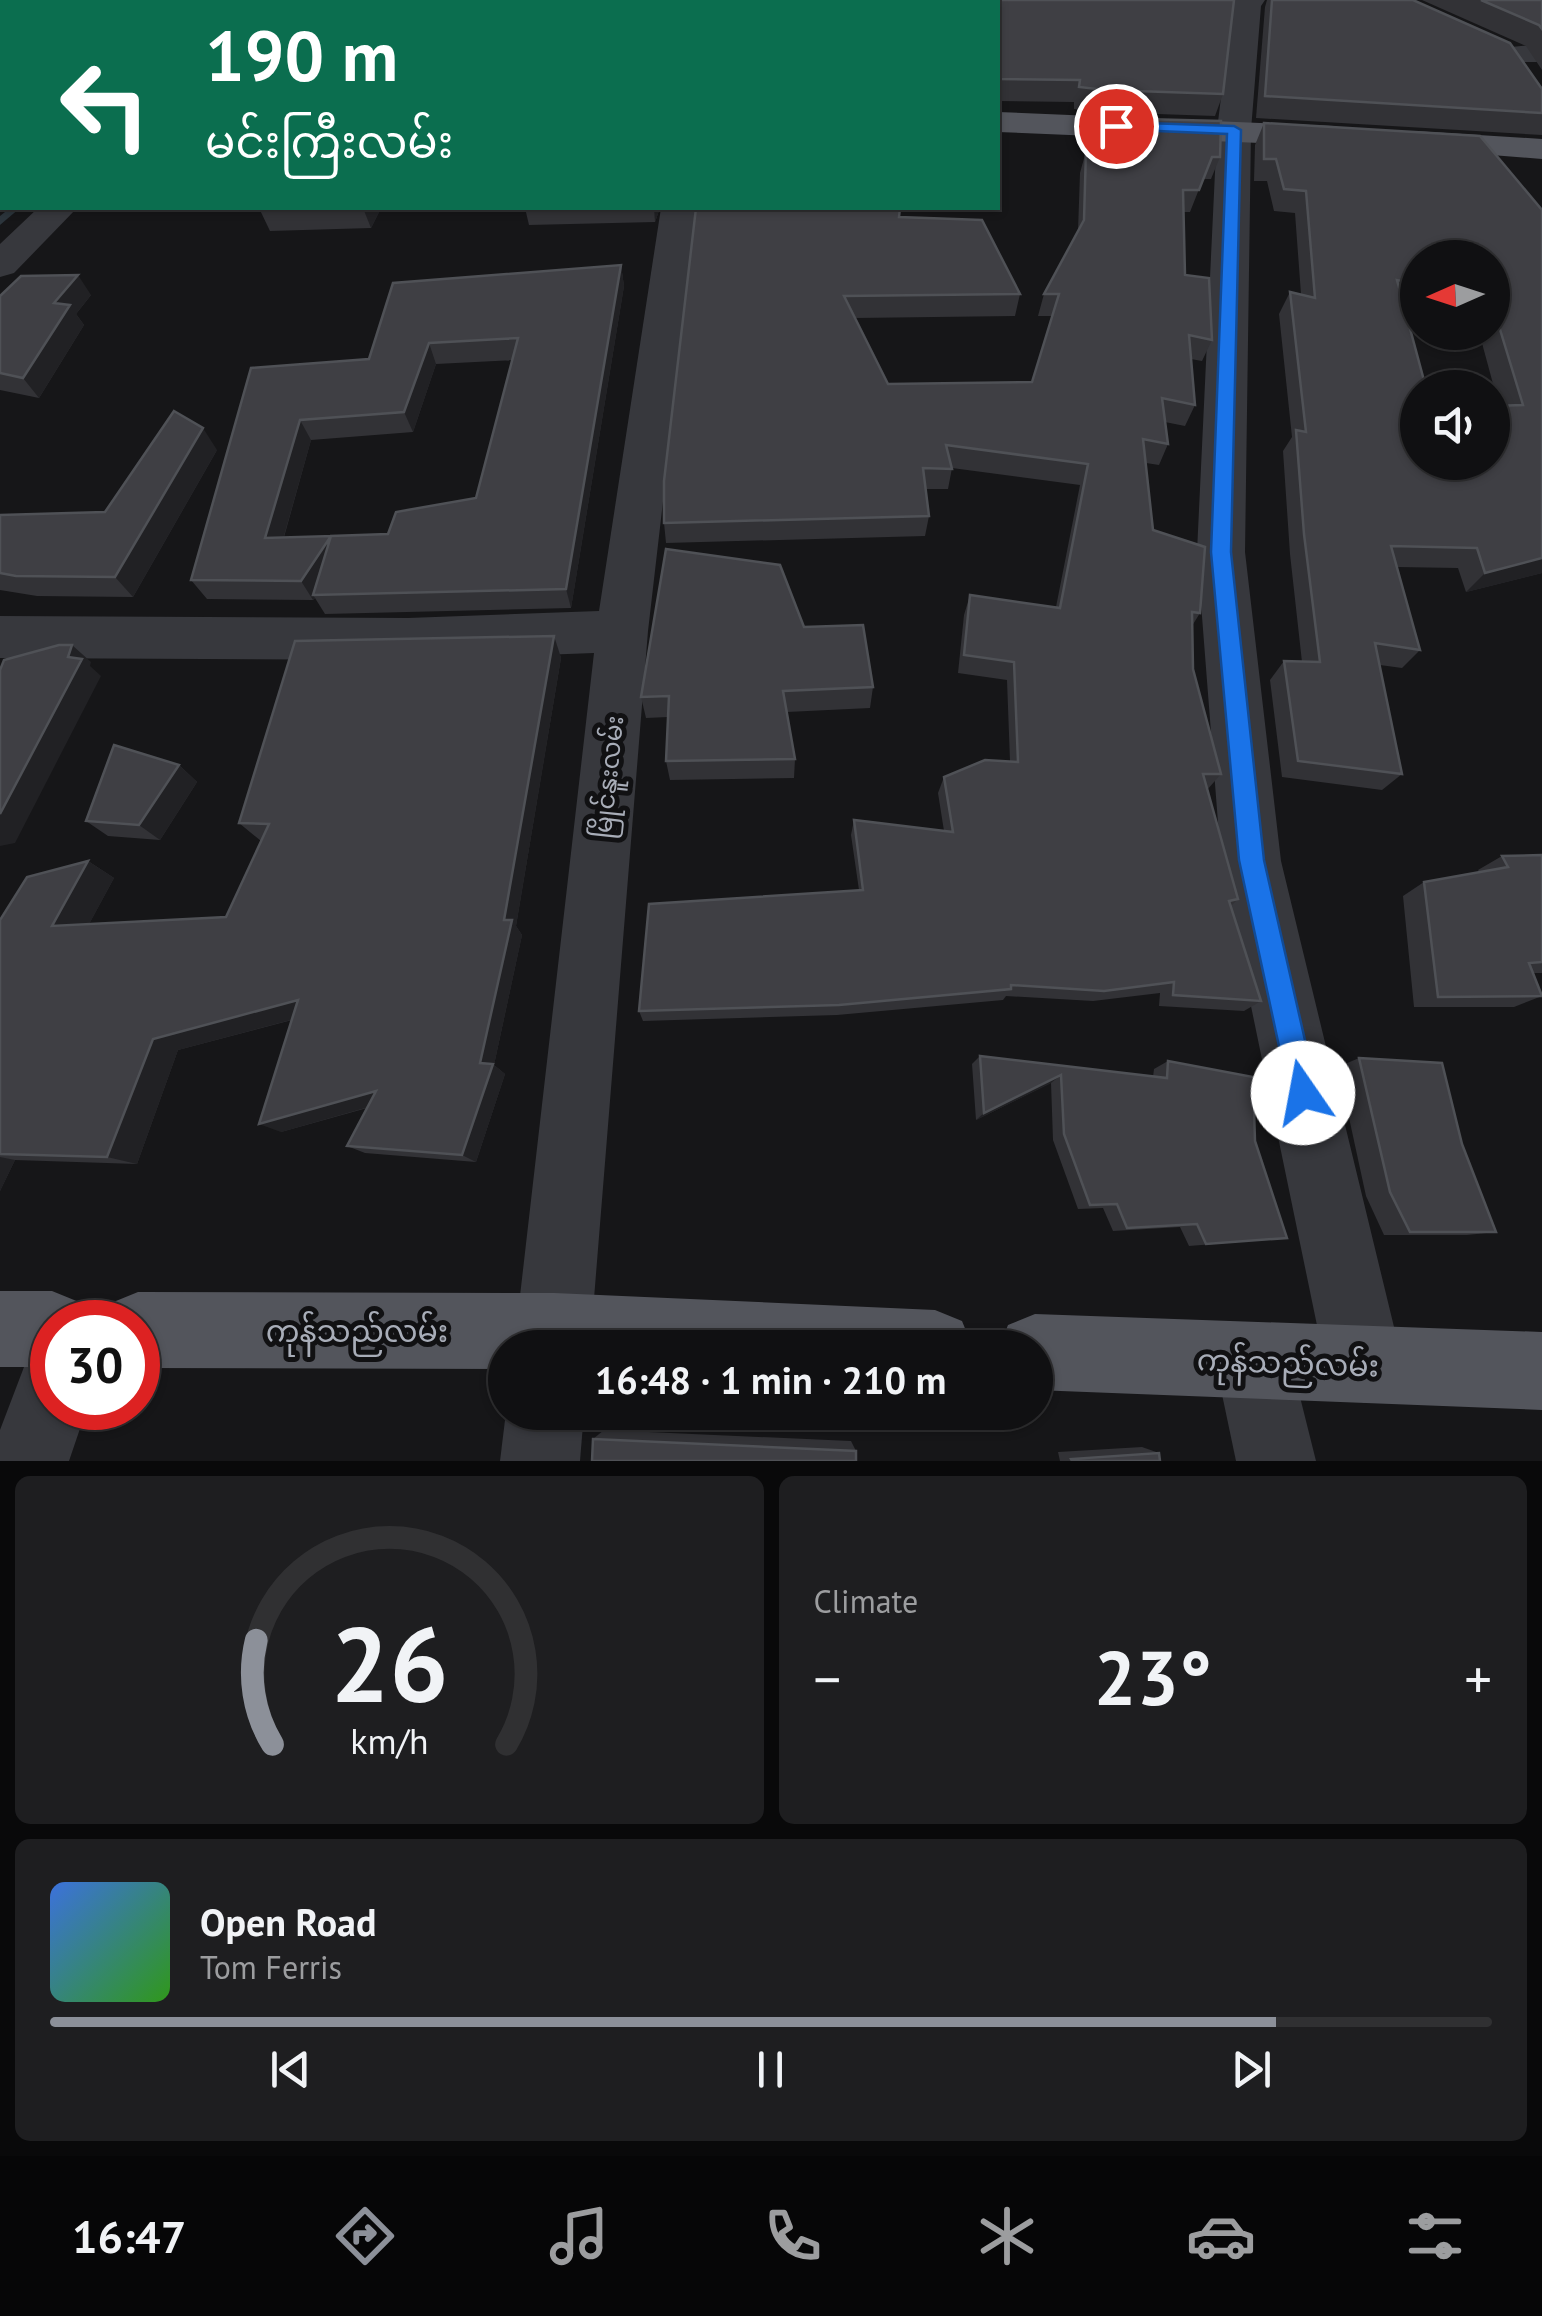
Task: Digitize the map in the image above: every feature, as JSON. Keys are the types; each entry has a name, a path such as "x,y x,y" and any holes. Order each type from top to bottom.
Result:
{"main road":[{"path":"1000,122 1234,130 1542,149"},
{"path":"0,1329 30,1330"},
{"name":"ကုန်သည်လမ်း","path":"160,1330 488,1338"},
{"name":"ကုန်သည်လမ်း","path":"1053,1353 1542,1371"}],"street":[{"path":"1250,0 1246,4 1234,130 1221,552 1252,860 1364,1364"},
{"path":"1480,40 1527,54 1532,85"},
{"path":"0,265 58,210"},
{"name":"မြိုင်နူးလမ်း","path":"554,1330 622,631 679,210"},
{"path":"0,637 408,639 622,631"},
{"path":"1254,1361 1276,1461"},
{"path":"29,1461 40,1430"},
{"path":"540,1461 543,1430"}],"building":[{"path":"1000,0 1234,0 1223,94 1106,90 1079,87 1080,80 1000,79"},
{"path":"1272,0 1413,0 1510,43 1542,89 1542,113 1265,96"},
{"path":"1481,0 1542,0 1542,29 1539,25"},
{"path":"1142,119 1221,121 1220,157 1212,157 1199,190 1183,190 1185,275 1209,278 1212,340 1189,335 1195,405 1162,398 1168,444 1143,439 1153,530 1205,547 1200,613 1192,612 1193,669 1221,774 1203,774 1238,899 1229,901 1261,1001 1173,995 1174,982 1104,991 1011,985 1011,989 839,1005 639,1011 649,904 863,890 854,820 953,832 944,777 985,760 1018,762 1014,662 964,655 970,595 1060,608 1088,464 946,445 952,469 923,468 929,516 664,523 664,481 696,210 900,210 899,217 982,220 1020,294 844,296 888,384 1032,382 1059,294 1044,294 1084,220 1086,151 1098,151"},
{"path":"1264,123 1480,136 1542,210 1542,558 1485,573 1477,548 1391,546 1420,650 1375,643 1402,774 1298,761 1284,661 1320,662 1304,534 1296,430 1306,432 1290,292 1315,298 1306,191 1284,189 1276,159 1264,159","holes":["1400,240 1510,240 1510,350 1506,350 1523,405 1510,405 1510,480 1400,480 1400,370 1421,370 1416,350 1400,350"]},
{"path":"621,265 566,589 313,595 331,536 301,581 191,580 251,368 369,359 393,283","holes":["518,338 476,498 396,512 388,534 265,538 300,420 404,412 429,343"]},
{"path":"78,275 54,303 70,305 23,378 0,373 0,296 21,276"},
{"path":"174,411 203,428 115,577 0,573 0,515 105,512"},
{"path":"666,549 780,565 804,627 863,625 873,687 783,691 795,759 666,761 669,696 641,697"},
{"path":"554,636 504,920 512,920 480,1063 493,1064 462,1155 347,1146 376,1091 259,1124 298,1000 153,1039 107,1157 0,1154 0,920 27,877 88,861 52,926 226,917 269,824 239,823 295,641"},
{"path":"72,645 68,657 82,659 0,814 0,670 4,660"},
{"path":"114,745 179,765 139,825 86,821"},
{"path":"1542,855 1542,962 1529,963 1542,996 1438,997 1424,882 1508,867 1502,856"},
{"path":"980,1056 1167,1078 1168,1061 1253,1077 1255,1141 1287,1238 1206,1244 1197,1224 1127,1228 1117,1204 1090,1205 1064,1134 1061,1075 984,1113"},
{"path":"1359,1058 1442,1063 1462,1144 1496,1232 1410,1232 1390,1192"},
{"path":"593,1439 856,1451 856,1461 592,1461"},
{"path":"1159,1453 1160,1461 1071,1459"}],"waterway":[{"path":"0,222 13,210"}],"route":[{"path":"1116,126 1234,130 1221,552 1252,860 1303,1093"}]}
